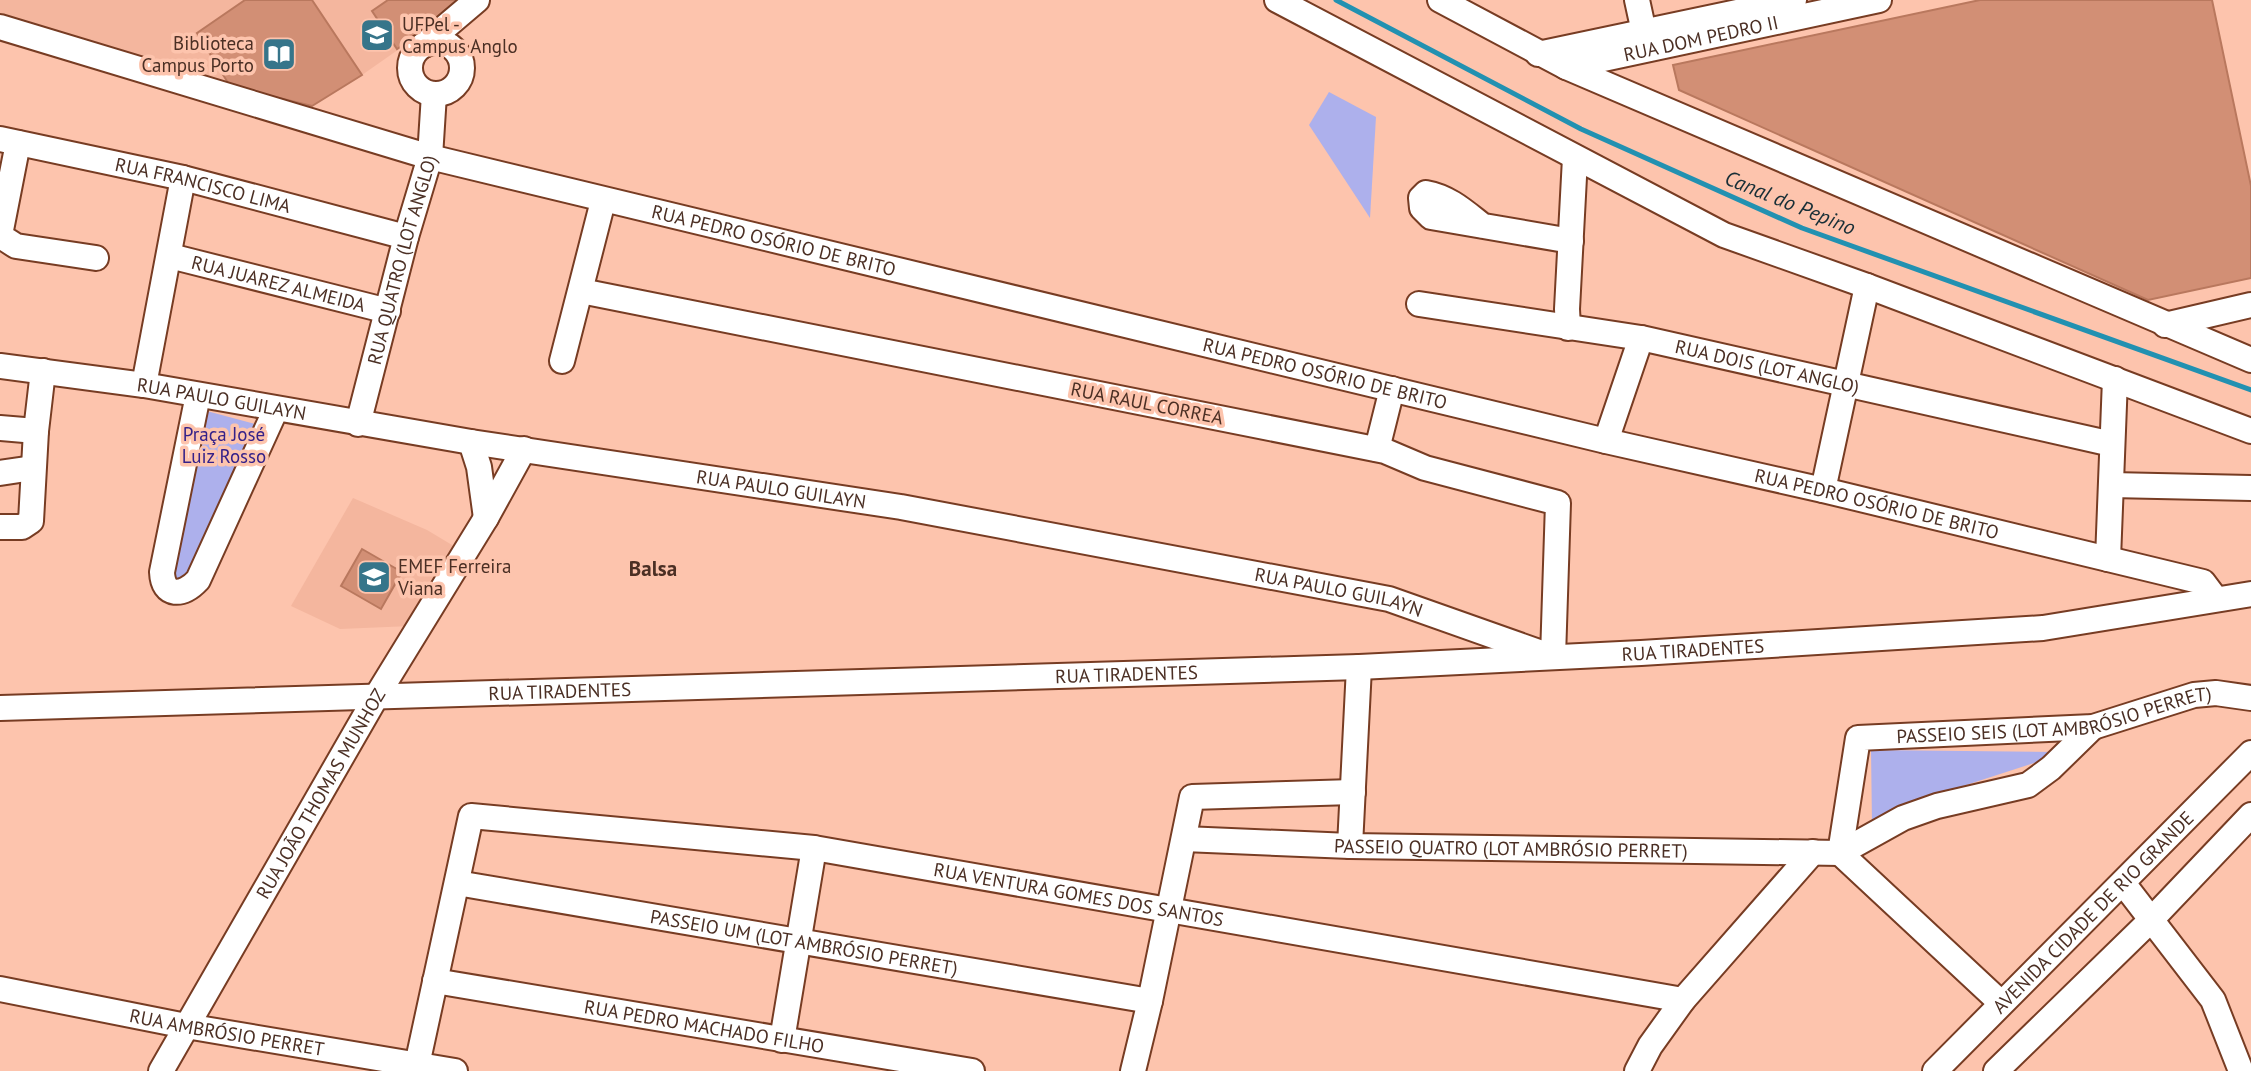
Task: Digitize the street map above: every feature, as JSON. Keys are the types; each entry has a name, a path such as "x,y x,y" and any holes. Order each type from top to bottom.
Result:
{"street":[{"path":"424,45 447,44 458,55 462,70 456,85 442,94 418,88 410,73 410,65 417,50 480,0"},
{"path":"458,55 480,0"},
{"path":"1277,0 1724,235 2251,431"},
{"path":"1440,0 1566,67 2251,360"},
{"path":"1637,0 1646,40"},
{"name":"RUA DOM PEDRO II","path":"1767,15 1794,0"},
{"name":"RUA DOM PEDRO II","path":"1538,54 1646,40 1767,15 1879,0"},
{"name":"RUA PEDRO OSÓRIO DE BRITO","path":"0,27 430,157 603,201 2203,582 2215,598"},
{"name":"RUA DOM PEDRO II","path":"1566,67 1646,40"},
{"name":"RUA QUATRO (LOT ANGLO)","path":"358,424 405,237 430,157 434,94"},
{"path":"9,141 2,237 16,246 96,258"},
{"name":"RUA FRANCISCO LIMA","path":"9,141 183,178 405,237"},
{"path":"1568,328 1575,158"},
{"path":"144,385 183,178"},
{"path":"562,361 603,201"},
{"path":"1483,226 1571,241"},
{"name":"RUA JUAREZ ALMEIDA","path":"170,256 388,312"},
{"path":"1823,490 1867,286"},
{"name":"RUA RAUL CORREA","path":"581,291 1377,449 1425,468 1558,503 1553,657"},
{"name":"RUA DOIS (LOT ANGLO)","path":"1419,304 1641,338 1844,386 2112,444"},
{"path":"2165,325 2251,305"},
{"path":"1606,441 1641,338"},
{"name":"RUA PAULO GUILAYN","path":"0,366 144,385 358,424 901,507 1389,599 1553,657"},
{"path":"0,527 22,527 31,521 33,468 43,371"},
{"path":"2108,559 2116,380"},
{"path":"1377,449 1392,389"},
{"path":"198,394 162,572 163,583 168,590 181,593 198,580 276,409"},
{"path":"0,428 36,431"},
{"path":"471,442 479,467 486,518"},
{"name":"RUA JOÃO THOMAS MUNHOZ","path":"161,1071 376,697 486,518 524,449"},
{"path":"0,473 33,468"},
{"path":"2110,485 2251,488"},
{"name":"RUA TIRADENTES","path":"0,708 1359,667 2043,628 2251,594"},
{"path":"1350,846 1359,667"},
{"name":"PASSEIO SEIS (LOT AMBRÓSIO PERRET)","path":"1840,853 1858,738 2094,727 2194,695 2216,693 2251,698"},
{"path":"2001,1003 1840,853 1903,818 1937,806 2028,785 2051,768 2094,727"},
{"name":"AVENIDA CIDADE DE RIO GRANDE","path":"1935,1071 2251,753"},
{"path":"1133,1071 1192,797 1353,792"},
{"path":"1964,1042 1995,1071 2151,920 2251,815"},
{"name":"RUA VENTURA GOMES DOS SANTOS","path":"457,883 471,816 814,849 1683,1000"},
{"name":"PASSEIO QUATRO (LOT AMBRÓSIO PERRET)","path":"1184,839 1350,846 1840,853"},
{"path":"782,1040 814,849"},
{"path":"1637,1071 1650,1046 1683,1000 1813,852"},
{"path":"417,1065 457,883"},
{"name":"PASSEIO UM (LOT AMBRÓSIO PERRET)","path":"457,883 1150,1001"},
{"path":"2123,883 2213,1000 2241,1071"},
{"name":"RUA PEDRO MACHADO FILHO","path":"435,981 972,1071"},
{"name":"RUA AMBRÓSIO PERRET","path":"0,989 186,1026 455,1071"}],"shaded area":[{"path":"0,0 469,0 362,75 312,106 0,28"},
{"name":"EMEF Ferreira Viana","path":"353,498 427,530 457,548 411,626 340,629 291,606"}],"green space":[{"path":"1329,92 1376,117 1370,218 1309,125"},
{"name":"Praça José Luiz Rosso","path":"203,410 263,426 190,576 179,583 168,580"},
{"path":"1871,750 2057,752 2034,763 1923,799 1872,824"}],"building":[{"name":"Biblioteca Campus Porto","path":"245,0 312,0 362,75 312,106 230,86 197,33"},
{"path":"388,0 469,0 397,49 372,11"},
{"path":"1980,0 2212,0 2251,186 2251,278 2148,300 1679,90 1673,65"},
{"path":"362,549 402,572 381,609 341,586"}],"waterway":[{"name":"Canal do Pepino","path":"1336,0 1581,129 1802,228 2251,390"}],"place":[{"name":"UFPel - Campus Anglo","path":"377,35"},
{"name":"Biblioteca Campus Porto","path":"279,54"},
{"name":"EMEF Ferreira Viana","path":"374,577"}],"district":[{"name":"Balsa","path":"653,569"}]}
